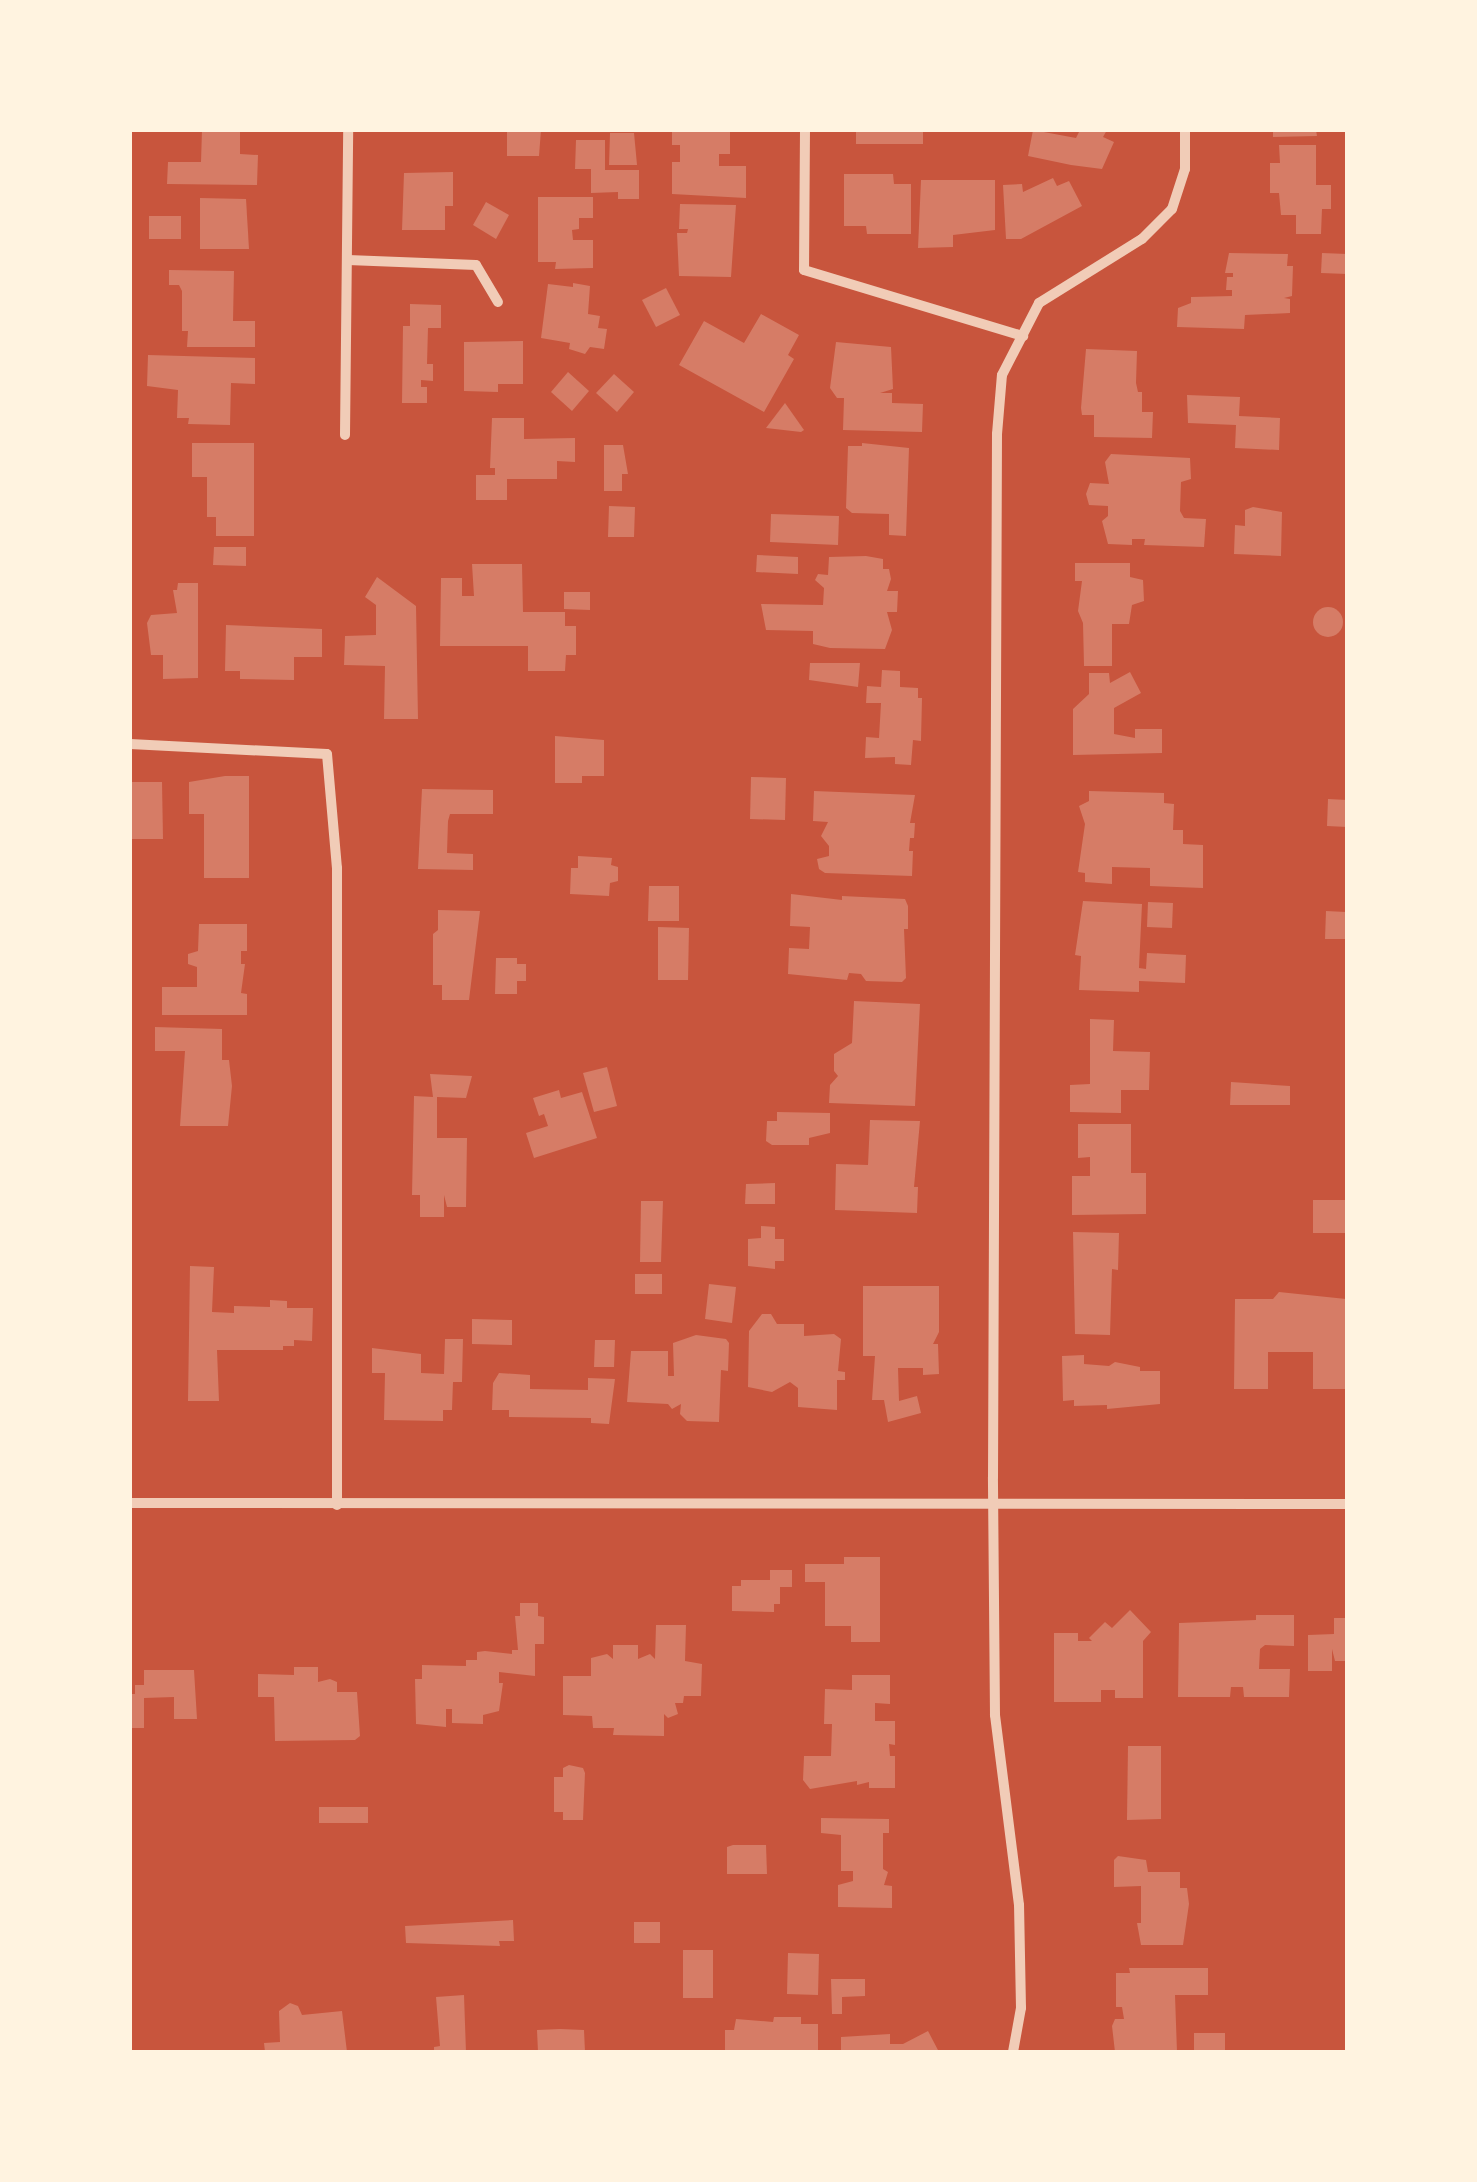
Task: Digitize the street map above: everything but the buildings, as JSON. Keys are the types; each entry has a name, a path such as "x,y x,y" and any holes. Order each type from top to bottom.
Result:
{"street":[{"path":"345,435 348,130"},
{"path":"805,130 804,270 1023,336"},
{"path":"1012,2052 1022,2008 1020,1905 995,1715 997,434 1002,375 1039,303 1142,239 1172,209 1184,169 1185,130"},
{"path":"348,260 476,265 498,302"},
{"path":"130,744 327,754 337,868 337,1505"},
{"path":"130,1503 1347,1504"}]}
